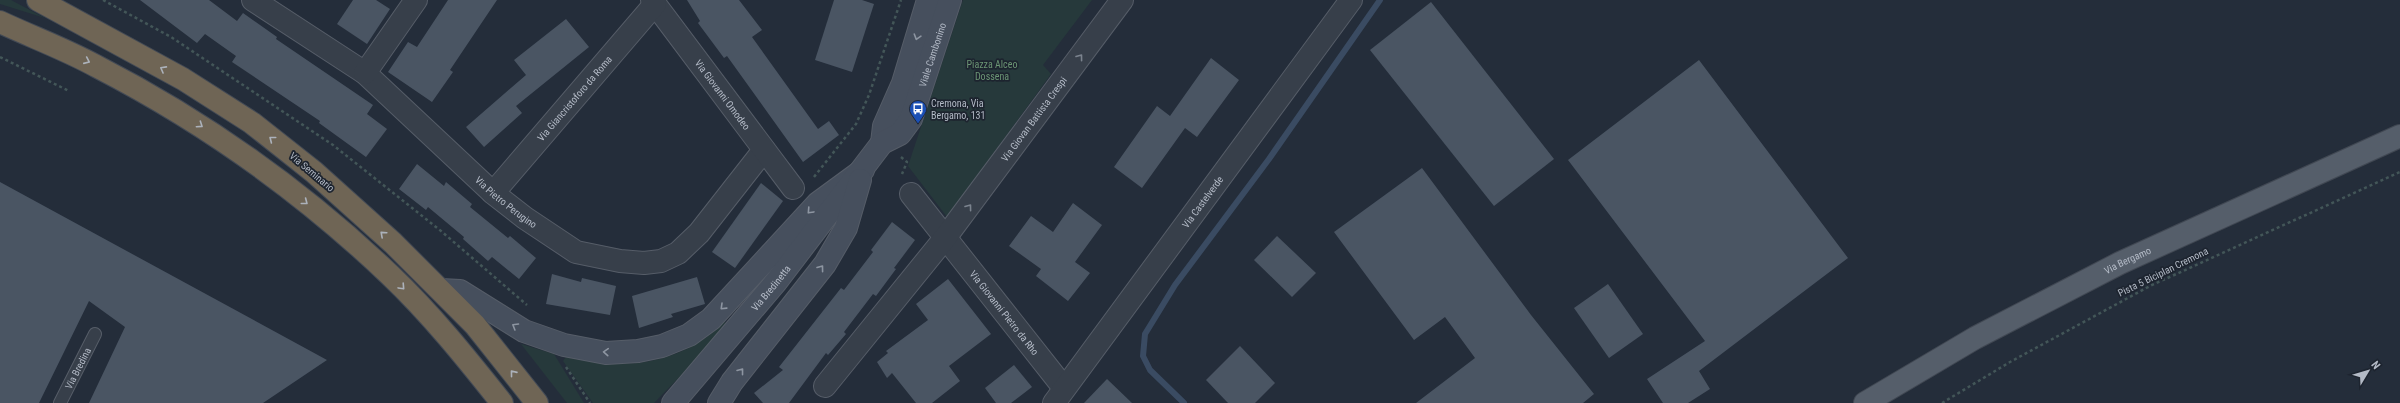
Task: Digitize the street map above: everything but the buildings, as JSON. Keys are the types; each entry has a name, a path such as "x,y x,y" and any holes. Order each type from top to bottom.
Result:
{"highway":[{"name":"Via Seminario","path":"38,0 183,80 252,123 314,172 393,243 475,325 537,403"},
{"path":"0,22 96,65 196,122 248,158 345,233 391,276 428,314 468,360 502,403"}],"main road":[{"name":"Via Bergamo","path":"1865,403 1975,338 2120,263 2400,136"}],"street":[{"name":"Via Pietro Perugino","path":"253,0 365,74 493,193 525,218 576,252 620,261 644,263 661,261 678,253 699,233 764,150"},
{"path":"365,74 416,0"},
{"name":"Viale Cambonino","path":"882,143 884,126 903,83 928,0"},
{"name":"Viale Cambonino","path":"863,170 882,143 900,134 911,119 950,0"},
{"name":"Via Giovan Battista Crespi","path":"945,238 1122,0"},
{"name":"Via Castelverde","path":"1059,396 1351,0"},
{"name":"Via Giovanni Omodeo","path":"653,2 793,188"},
{"name":"Via Giancristoforo da Roma","path":"493,193 653,2"},
{"path":"441,290 460,291 524,331 564,345 606,353 638,351 662,346 689,335 711,319 818,203 863,170"},
{"path":"719,403 732,382 828,258 846,228 863,170"},
{"name":"Via Bredinetta","path":"673,403 776,282 863,170"},
{"name":"Via Giovanni Pietro da Rho","path":"911,194 945,238 1059,396"},
{"path":"825,386 945,238"}],"lane":[{"path":"0,33 67,52"},
{"name":"Via Bredina","path":"60,403 95,334"}],"path":[{"path":"103,0 171,37 333,145 441,231 528,306"},
{"path":"813,178 856,124 869,95 901,0"},
{"path":"0,57 69,91"},
{"name":"Pista 5 Biciplan Cremona","path":"1942,403 2010,362 2150,286 2400,172"},
{"path":"564,345 561,360 590,403"}],"green space":[{"path":"0,0 11,0 45,18 0,4"},
{"name":"Piazza Alceo Dossena","path":"963,0 1092,0 1043,65 1051,74 947,217 908,166"},
{"path":"724,322 726,323 702,354 654,403 593,403 563,361 566,357 609,363 651,361 670,356 689,348"},
{"path":"521,344 554,354 584,403 567,403"}],"waterway":[{"path":"1184,403 1150,370 1143,356 1145,334 1175,285 1269,159 1380,0"}],"place":[{"name":"Cremona, Via Bergamo, 131","path":"918,124"}]}
